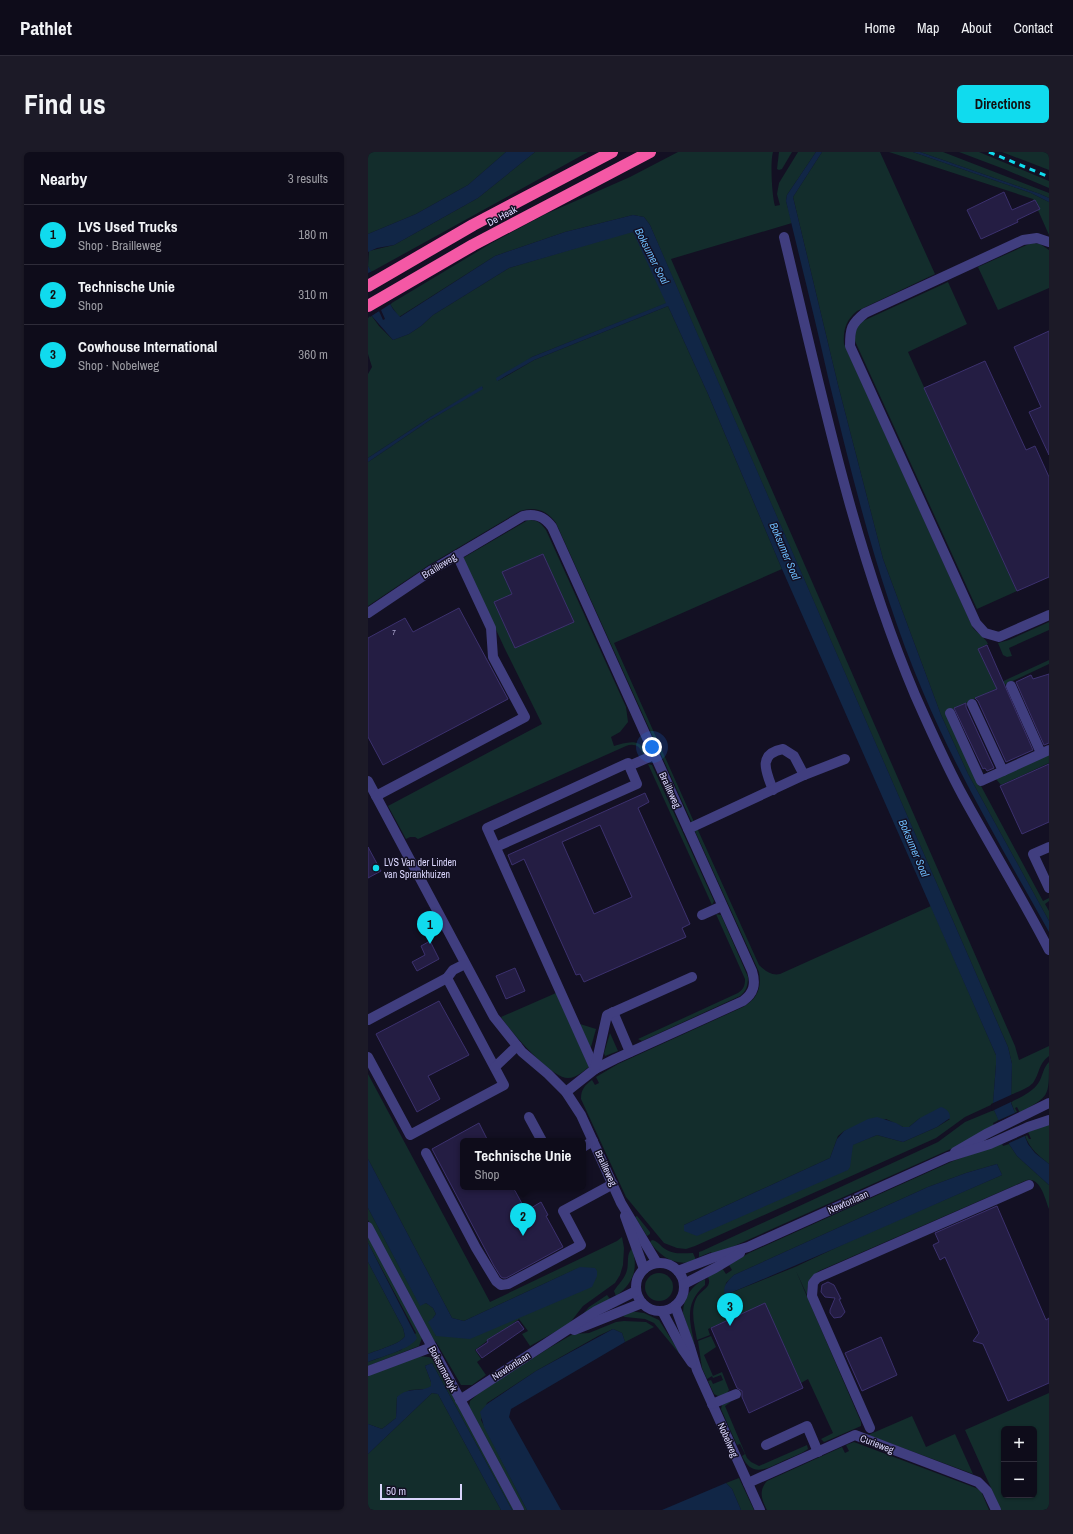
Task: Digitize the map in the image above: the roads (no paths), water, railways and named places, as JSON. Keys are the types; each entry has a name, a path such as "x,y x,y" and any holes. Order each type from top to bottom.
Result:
{"highway":[{"name":"De Heak","path":"368,286 473,225 612,152"},
{"name":"De Heak","path":"368,306 479,242 650,152"}],"street":[{"path":"784,237 841,472 879,598 915,694 956,783 1049,950"},
{"path":"1049,242 1037,238 1023,240 865,313 855,321 850,334 850,346 976,623 985,633 999,637 1049,615"},
{"name":"Brailleweg","path":"368,613 457,554 523,516 533,514 548,521 752,971 754,984 751,994 743,1001 595,1069 566,1092"},
{"path":"376,796 525,717 492,657 491,628 457,554"},
{"path":"950,713 981,781 1045,751 1011,686"},
{"path":"972,704 1003,771"},
{"path":"773,790 767,775 765,764 767,758 776,750 783,749 794,756 804,776"},
{"path":"629,766 654,755"},
{"path":"688,829 845,759"},
{"path":"496,847 637,784 628,763 487,828 595,1069"},
{"name":"Brailleweg","path":"368,781 494,1018 517,1046 566,1092 581,1115 621,1203 644,1269"},
{"path":"1049,847 1033,854 1049,888"},
{"path":"702,915 722,906"},
{"path":"368,1020 448,978 453,970 465,964"},
{"path":"595,1069 607,1015 692,977"},
{"path":"368,1057 410,1135 504,1085 448,978"},
{"path":"614,1012 630,1052"},
{"path":"494,1067 517,1046"},
{"name":"Newtonlaan","path":"948,1157 964,1146 1049,1103"},
{"path":"529,1117 540,1138"},
{"name":"Newtonlaan","path":"678,1271 712,1258 748,1247 948,1157 1000,1140 1026,1128 1049,1120"},
{"path":"586,1145 593,1141"},
{"path":"426,1153 476,1248 496,1281 501,1285 508,1284 581,1245 563,1211 613,1184"},
{"path":"870,1428 812,1296 813,1284 818,1278 1029,1185"},
{"name":"Brailleweg","path":"621,1203 657,1263"},
{"name":"Boksumerdyk","path":"368,1227 518,1510"},
{"name":"Newtonlaan","path":"684,1284 715,1268 748,1247"},
{"path":"657,1263 664,1263 672,1266 682,1277 684,1284 680,1300 675,1306 662,1311 648,1308 638,1298 636,1291 638,1276 644,1269 657,1263"},
{"name":"Newtonlaan","path":"460,1400 540,1346 596,1311 636,1291"},
{"name":"Newtonlaan","path":"563,1333 642,1303"},
{"name":"Nobelweg","path":"675,1306 690,1347 696,1370"},
{"name":"Nobelweg","path":"662,1311 683,1350 696,1370 760,1510"},
{"path":"368,1371 432,1347"},
{"path":"712,1404 736,1394"},
{"path":"766,1445 807,1426 818,1452"},
{"name":"Curieweg","path":"748,1483 855,1435 978,1482 987,1491 996,1510"}],"water":[{"path":"506,152 535,152 478,198 394,245 377,248 368,252 368,234 416,214 468,185"},
{"path":"816,152 822,152 793,197 838,385 883,559 941,715 968,774 1049,921 1049,932 983,814 937,723 908,654 869,537 838,417 786,201 787,195"},
{"path":"913,152 920,152 1040,194 1049,198 1049,202 1031,193"},
{"name":"Boksumer Soal","path":"633,215 644,217 650,225 1008,1047 1012,1064 1011,1103 1028,1144 1035,1153 1049,1164 1049,1185 1017,1156 1009,1144 994,1110 993,1103 996,1055 782,569 708,394 668,306 534,360 497,381 496,378 532,357 666,303 633,232 509,268 433,315 409,334 393,340 371,315 379,311 368,289 368,266 393,309 400,317 495,256 565,232"},
{"path":"482,386 483,389 430,420 368,462 368,458 429,418"},
{"path":"941,1107 948,1111 950,1118 937,1127 903,1142 877,1135 853,1145 850,1167 848,1170 697,1236 684,1231 684,1225 830,1158 837,1139 844,1131 868,1119 877,1117 896,1123 903,1127 909,1127 920,1118"},
{"path":"368,1159 452,1318 464,1321 580,1267 595,1268 597,1271 597,1276 592,1287 470,1339 436,1336 428,1322 436,1314 433,1308 426,1303 420,1306 368,1208"},
{"path":"997,1164 1002,1175 725,1295 725,1286 734,1275 928,1187 966,1173"},
{"path":"368,1243 417,1338 409,1346 368,1362 368,1354 399,1342 405,1336 403,1328 368,1262"},
{"path":"613,1329 622,1333 625,1342 511,1409 509,1417 561,1510 527,1510 484,1427 480,1412 487,1404 536,1371"},
{"path":"432,1363 512,1510 501,1510 438,1394 432,1393 368,1454 368,1424 382,1429 396,1418 397,1397 406,1392 431,1386 425,1366"},
{"path":"726,1483 732,1489 741,1510 662,1510"}],"railway":[{"path":"989,152 1049,177"}],"place":[{"name":"LVS Van der Linden van Sprankhuizen","path":"376,868"},
{"name":"LVS Used Trucks","path":"430,944"},
{"name":"Technische Unie","path":"523,1236"},
{"name":"Cowhouse International","path":"730,1326"}]}
